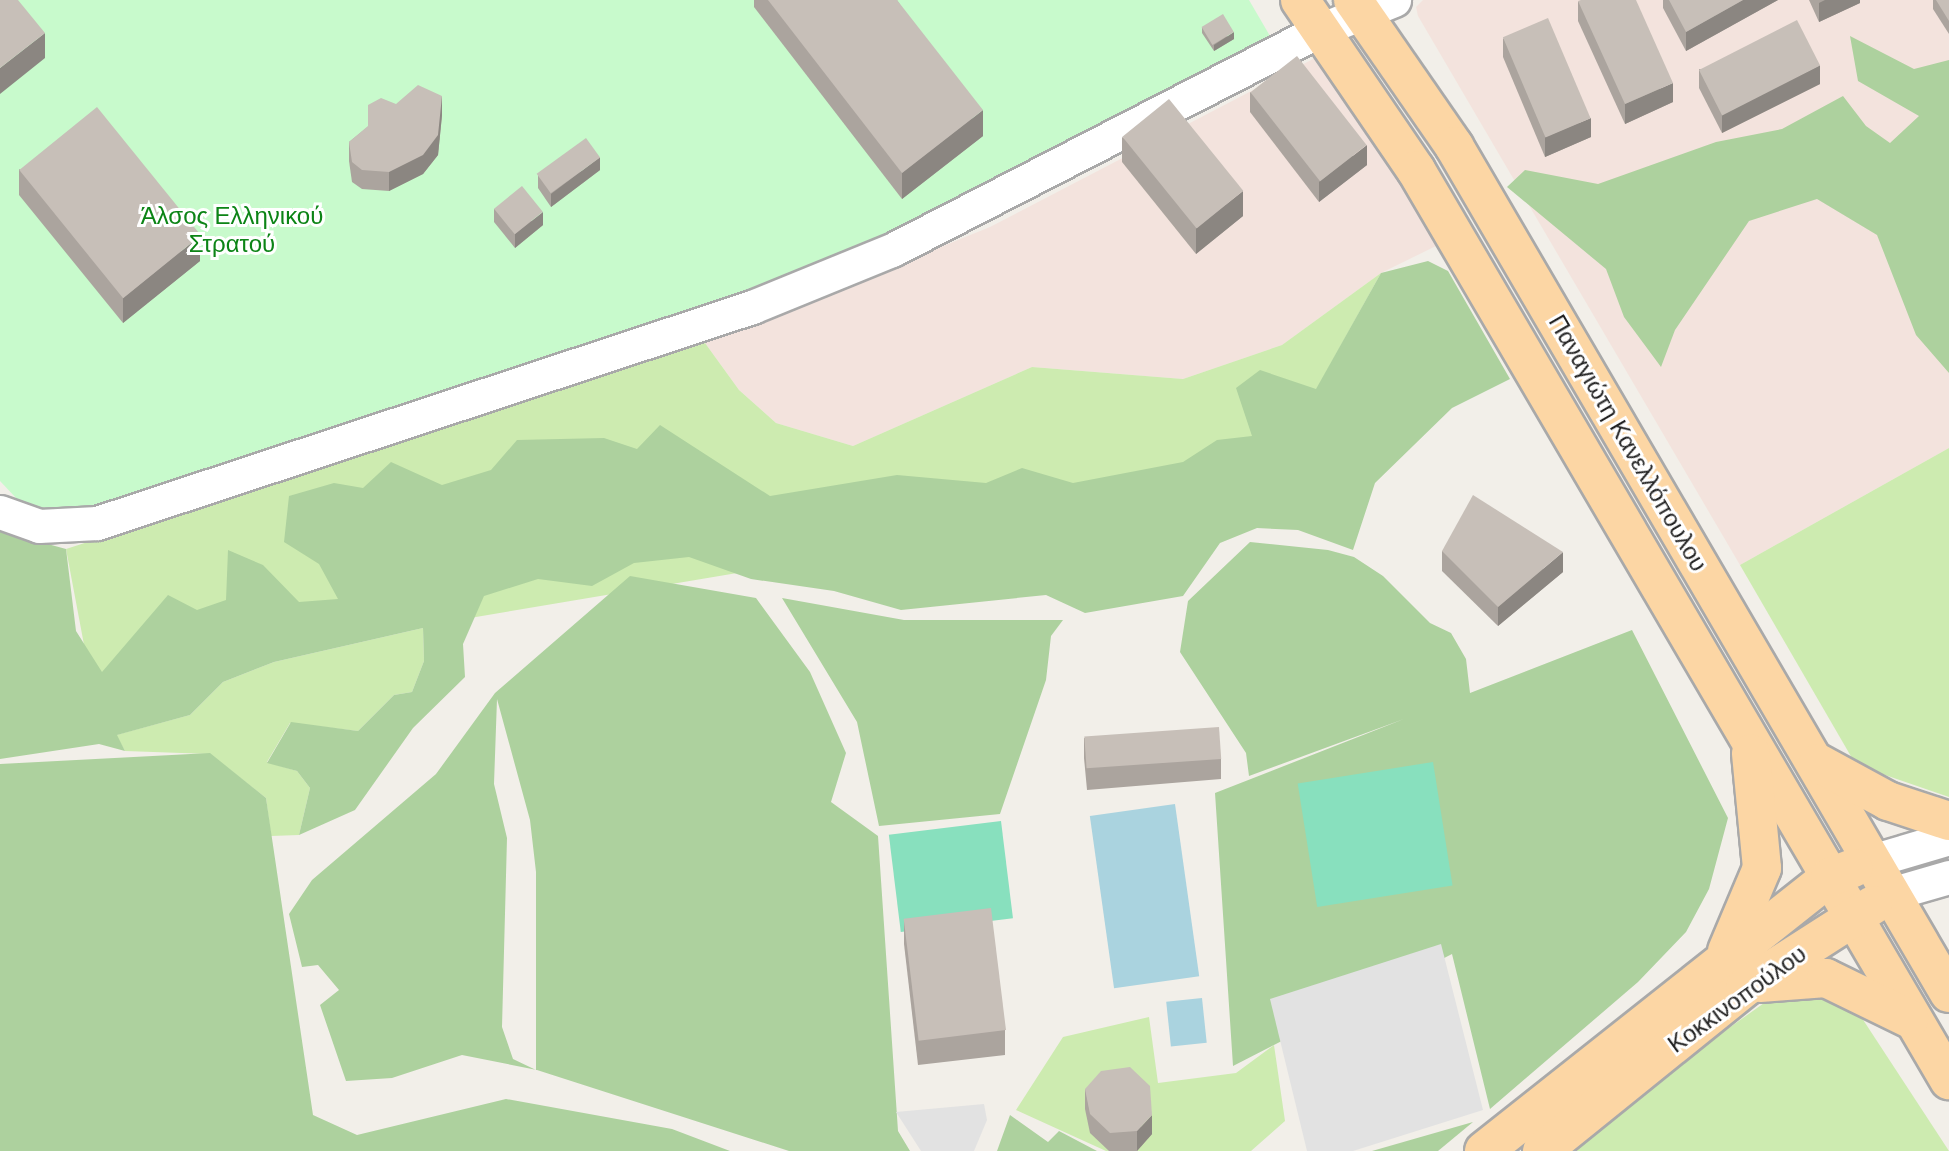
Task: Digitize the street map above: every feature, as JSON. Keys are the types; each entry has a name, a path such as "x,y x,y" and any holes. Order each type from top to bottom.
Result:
{"main road":[{"name":"Παναγιώτη Κανελλόπουλου","path":"1369,4 1816,762 1949,993"},
{"name":"Παναγιώτη Κανελλόπουλου","path":"1310,15 1416,170 1747,732 1910,1019 1949,1080"},
{"path":"1747,732 1762,868 1732,976 1826,978 1910,1019"},
{"path":"1816,762 1888,801 1949,821"},
{"name":"Κοκκινοπούλου","path":"1542,1151 1732,976 1830,877 1871,861"},
{"path":"1830,877 1890,894"},
{"name":"Κοκκινοπούλου","path":"1484,1151 1732,976 1853,918 1890,894"}],"street":[{"path":"0,512 39,526 97,523 752,307 892,250 1310,15 1369,4"},
{"path":"1871,861 1949,838"},
{"path":"1890,894 1949,877"}],"shaded area":[{"path":"1423,0 1949,0 1949,448 1740,565 1418,16 1416,7"},
{"path":"1315,58 1389,162 1436,246 1381,273 1282,345 1183,379 1032,367 853,446 776,423 739,390 705,343 990,227"},
{"path":"1441,944 1483,1110 1353,1151 1307,1151 1270,999"},
{"path":"984,1104 987,1120 974,1151 921,1151 896,1112"}],"green space":[{"name":"Άλσος Ελληνικού Στρατού","path":"0,0 1249,0 1270,36 1263,45 890,234 736,304 180,490 52,517 17,499 0,481"},
{"path":"1850,36 1914,69 1949,60 1949,373 1916,335 1877,235 1817,199 1749,221 1675,330 1661,367 1624,317 1606,269 1507,187 1525,170 1598,184 1716,142 1782,129 1843,96 1866,126 1890,143 1919,116 1858,81"},
{"path":"1428,261 1448,271 1510,379 1452,408 1375,483 1353,550 1298,530 1257,528 1220,543 1183,596 1085,613 1046,595 901,610 834,591 751,579 689,557 634,563 592,586 538,579 484,596 463,644 465,677 413,728 355,810 299,835 310,788 297,771 267,763 291,722 358,731 394,695 412,692 424,661 423,628 274,662 223,682 190,715 117,735 125,751 99,744 0,759 0,531 66,549 76,631 102,672 168,595 197,610 226,600 228,550 263,565 299,602 338,599 319,564 284,542 289,496 334,483 363,488 391,462 442,485 491,470 517,440 604,438 637,449 660,425 770,496 897,475 986,483 1022,468 1073,483 1183,462 1217,440 1252,436 1236,388 1260,370 1316,389 1381,273"},
{"path":"1381,273 1264,484 91,682 66,549 705,343 739,390 776,423 853,446 1032,367 1183,379 1282,345"},
{"path":"1949,448 1949,797 1856,765 1740,565"},
{"path":"1250,542 1328,550 1354,557 1383,576 1430,623 1451,633 1466,659 1470,693 1632,630 1728,818 1709,889 1686,932 1638,982 1490,1109 1452,954 1233,1066 1215,793 1404,719 1249,776 1246,753 1180,652 1188,601"},
{"path":"630,576 756,598 810,672 846,753 831,802 878,836 898,1131 910,1151 789,1151 536,1070 536,872 530,820 497,699 494,784 507,838 502,1027 513,1059 535,1070 462,1055 392,1078 346,1081 320,1005 339,990 318,965 302,967 289,914 312,880 436,774 495,693"},
{"path":"782,598 904,620 1063,620 1051,636 1046,680 1000,814 879,826 857,722"},
{"path":"423,628 424,661 412,692 394,695 358,731 290,723 267,762 297,771 310,788 299,835 271,836 266,798 210,754 125,751 116,735 190,715 223,682 274,662"},
{"path":"210,753 266,798 313,1115 357,1135 506,1099 672,1129 730,1151 0,1151 0,764"},
{"path":"1433,762 1453,885 1317,907 1298,783"},
{"path":"1001,821 1013,918 901,932 889,835"},
{"path":"1803,989 1856,1009 1949,1151 1574,1151 1719,1035 1774,996"},
{"path":"1149,1017 1158,1083 1236,1073 1274,1045 1285,1121 1251,1151 1106,1151 1016,1110 1063,1037"},
{"path":"1010,1115 1048,1142 1059,1131 1097,1151 997,1151"},
{"path":"1473,1122 1438,1151 1372,1151"}],"water":[{"path":"1175,804 1199,976 1114,988 1090,816"},
{"path":"1202,998 1207,1043 1171,1047 1166,1002"}],"building":[{"path":"0,0 18,0 45,33 0,68"},
{"path":"768,0 897,0 983,110 902,173"},
{"path":"1636,0 1673,83 1625,104 1578,1"},
{"path":"1669,0 1743,0 1686,32"},
{"path":"1936,0 1949,0 1949,21"},
{"path":"1223,14 1234,32 1212,45 1202,27"},
{"path":"1548,18 1591,118 1545,137 1503,37"},
{"path":"1797,20 1820,65 1722,115 1699,70"},
{"path":"1297,56 1367,145 1320,181 1251,92"},
{"path":"418,85 442,96 438,135 423,155 389,172 362,170 352,162 349,142 368,126 368,105 381,98 396,104"},
{"path":"1169,99 1243,191 1197,228 1122,137"},
{"path":"97,107 201,235 123,298 19,170"},
{"path":"586,138 600,157 551,193 537,174"},
{"path":"522,186 543,212 515,234 494,209"},
{"path":"1473,495 1563,552 1498,607 1442,551"},
{"path":"1219,727 1221,759 1087,768 1084,736"},
{"path":"991,908 1006,1030 919,1041 904,919"},
{"path":"1130,1067 1150,1086 1152,1115 1137,1131 1110,1133 1090,1114 1085,1089 1101,1071"}]}
